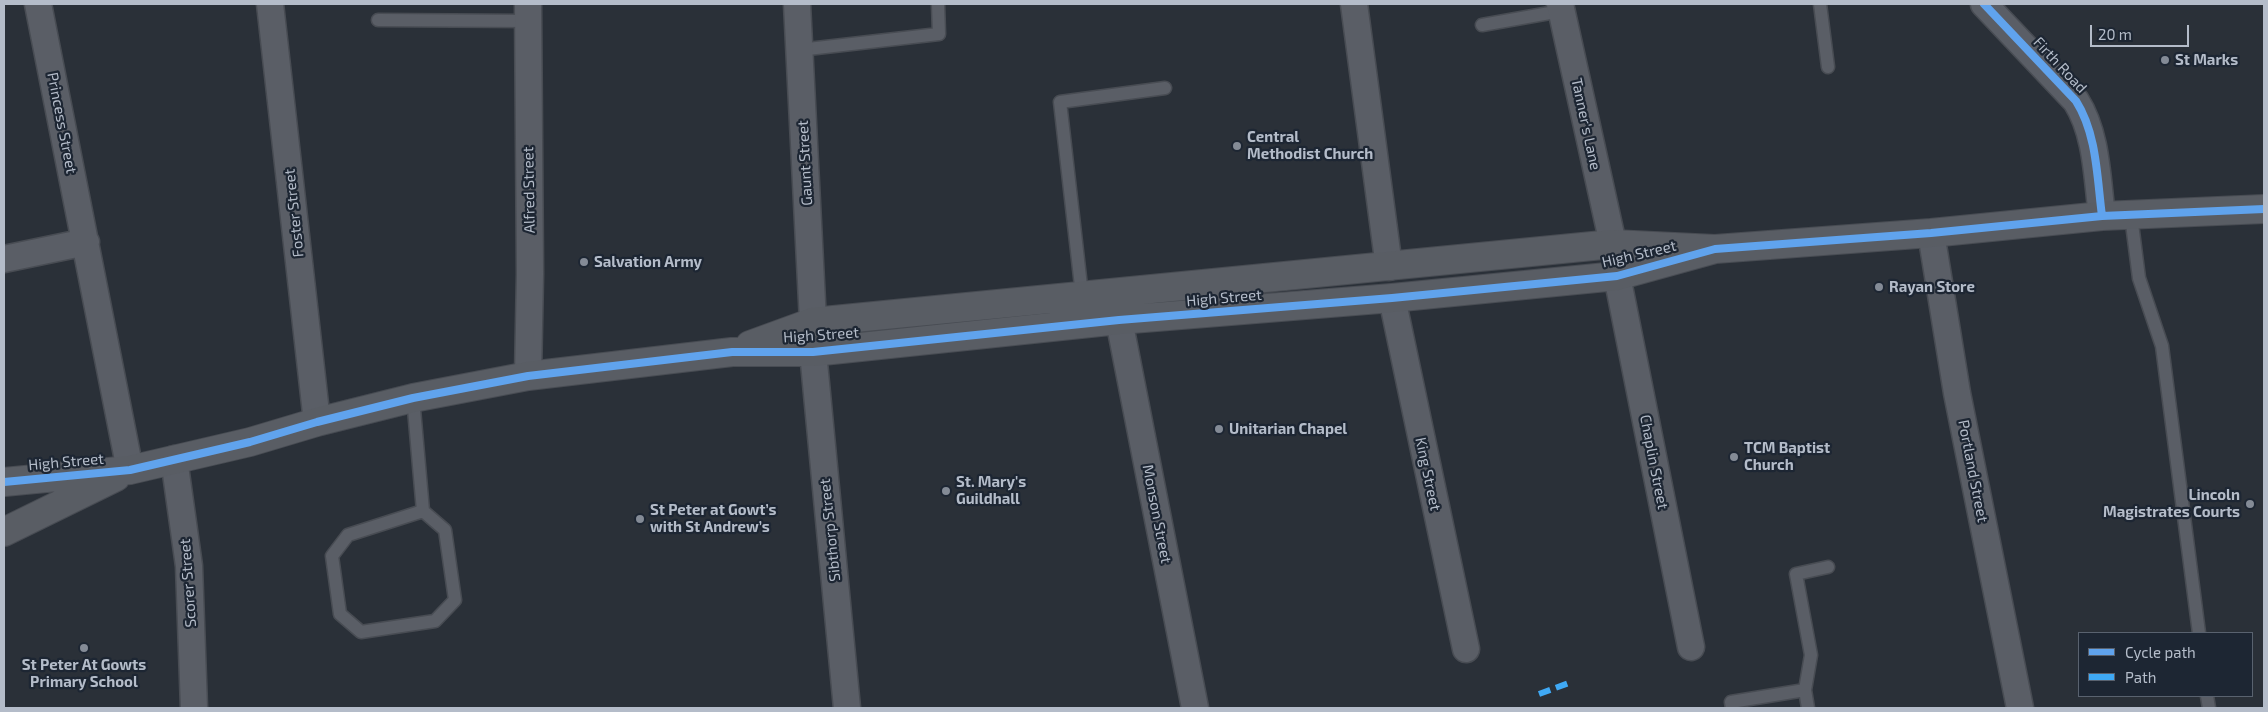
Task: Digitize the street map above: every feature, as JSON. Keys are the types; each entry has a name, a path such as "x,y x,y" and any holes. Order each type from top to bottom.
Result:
{"street":[{"name":"Princess Street","path":"38,4 130,470"},
{"name":"Foster Street","path":"270,4 317,422"},
{"name":"Gaunt Street","path":"797,4 813,322"},
{"path":"1354,4 1389,267"},
{"name":"Firth Road","path":"1984,4 2076,101 2084,114 2090,129 2102,216"},
{"name":"Tanner's Lane","path":"1561,8 1613,244"},
{"name":"Alfred Street","path":"528,12 530,274 528,376"},
{"path":"1716,249 1930,233 2102,216 2264,209"},
{"name":"Portland Street","path":"1930,233 1957,393 2020,708"},
{"path":"4,259 86,242"},
{"name":"High Street","path":"732,352 813,322 1613,244 1716,249"},
{"name":"High Street","path":"732,352 812,352 1119,320 1392,298 1617,276 1716,249"},
{"name":"Chaplin Street","path":"1617,276 1691,647"},
{"name":"King Street","path":"1392,298 1466,649"},
{"name":"Monson Street","path":"1119,320 1195,708"},
{"path":"130,470 250,442 317,422 413,398 528,376 732,352"},
{"name":"Sibthorp Street","path":"812,352 847,708"},
{"name":"Scorer Street","path":"174,459 189,566 194,708"},
{"name":"High Street","path":"4,482 130,470"},
{"name":"High Street","path":"4,532 130,470"}],"lane":[{"path":"799,50 939,34 938,4"},
{"path":"1820,4 1828,67"},
{"path":"1482,26 1561,8"},
{"path":"378,20 528,12"},
{"path":"1082,295 1060,102 1165,88"},
{"path":"2131,216 2139,278 2162,346 2199,632"},
{"path":"413,398 423,511 445,530 455,600 434,621 361,632 340,614 332,556 348,535 423,511"},
{"path":"1808,708 1805,690 1811,655 1796,574 1828,567"},
{"path":"1732,708 1731,702 1805,690"}],"marked path":[{"path":"1539,694 1569,683"}],"cycle path":[{"path":"1984,4 2076,101 2083,114 2092,142 2102,216"},
{"path":"4,482 130,470 250,442 317,422 413,398 528,376 732,352 813,352 1119,320 1392,298 1617,276 1715,249 1931,233 2102,216 2264,209"}],"place":[{"name":"St Marks","path":"2165,60"},
{"name":"Central Methodist Church","path":"1237,146"},
{"name":"Salvation Army","path":"584,262"},
{"name":"Rayan Store","path":"1879,287"},
{"name":"Unitarian Chapel","path":"1219,429"},
{"name":"TCM Baptist Church","path":"1734,457"},
{"name":"St. Mary's Guildhall","path":"946,491"},
{"name":"Lincoln Magistrates Courts","path":"2250,504"},
{"name":"St Peter at Gowt’s with St Andrew’s","path":"640,519"},
{"name":"St Peter At Gowts Primary School","path":"84,648"}]}
